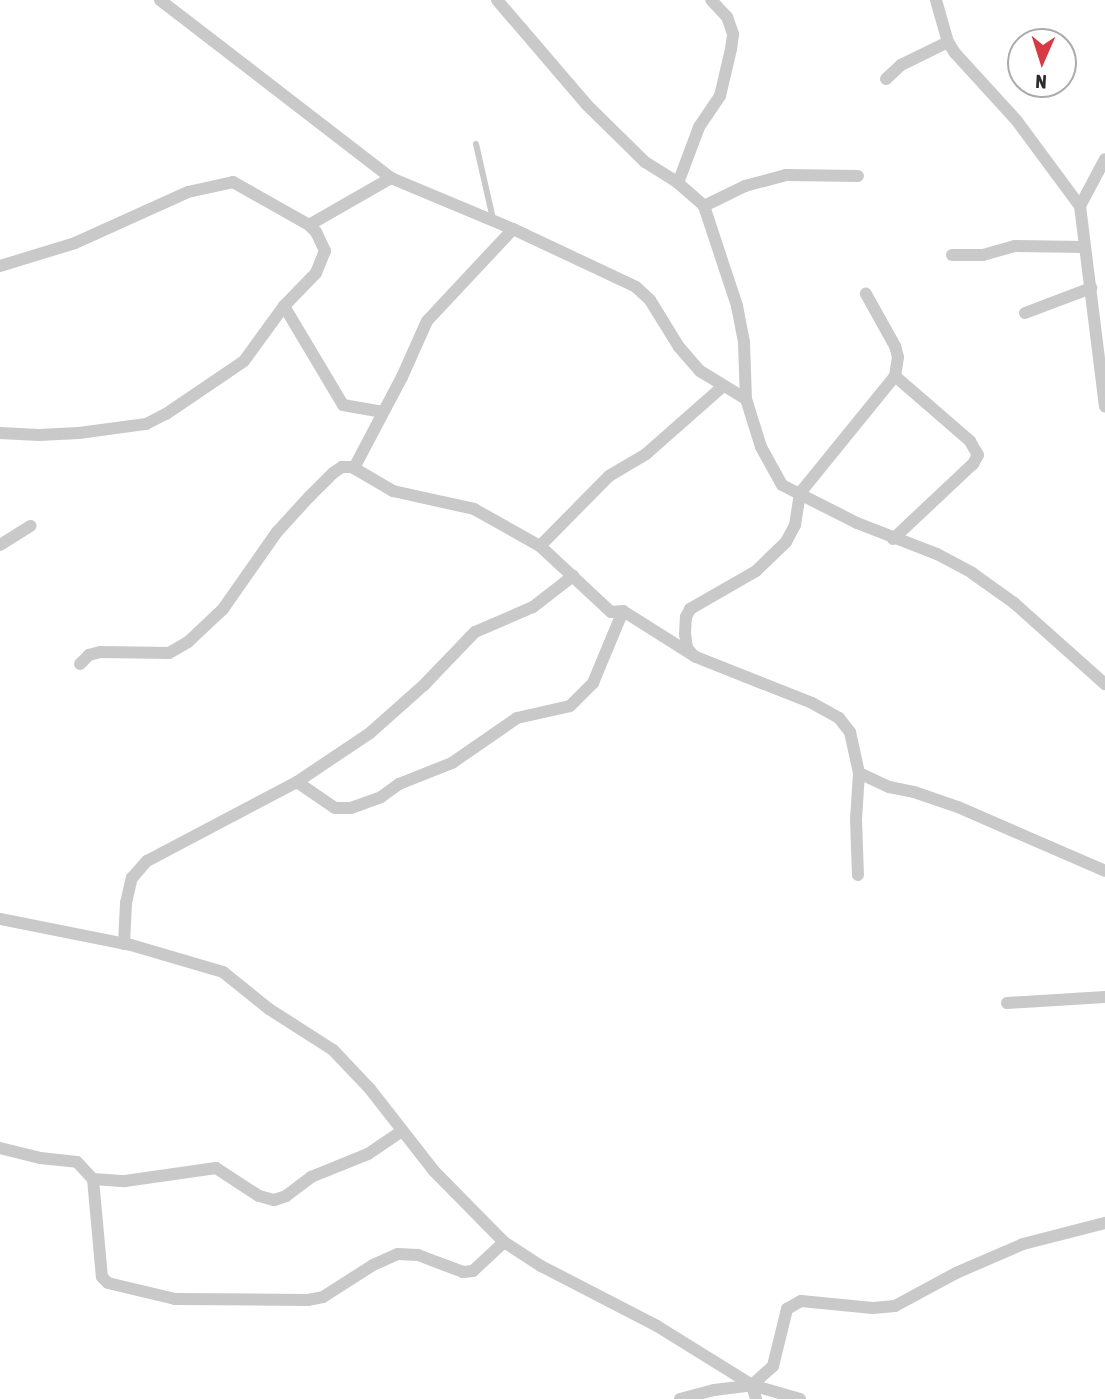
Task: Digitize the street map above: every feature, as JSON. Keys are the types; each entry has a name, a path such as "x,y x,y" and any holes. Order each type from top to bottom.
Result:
{"street":[{"path":"160,0 391,178 513,229 636,287 650,300 679,347 700,372 746,400"},
{"path":"496,0 586,104 645,162 678,183 704,206 737,306 744,342 746,400 761,447 782,485 894,538 937,554 972,573 1014,603 1105,684"},
{"path":"678,183 699,127 720,96 730,55 733,34 727,17 711,0"},
{"path":"936,0 948,42 1017,121 1080,206 1105,406"},
{"path":"886,79 901,65 948,42"},
{"path":"1080,206 1105,159"},
{"path":"704,206 745,186 786,175 858,176"},
{"path":"309,225 391,178"},
{"path":"0,266 75,243 188,192 233,182 309,225 325,251 316,273 284,306 243,361 146,424 39,435 0,433"},
{"path":"354,468 360,463 381,412 402,377 427,321 513,229"},
{"path":"952,255 983,255 1015,246 1085,247"},
{"path":"1025,313 1090,288"},
{"path":"695,657 687,648 685,634 686,617 690,609 748,576 777,553 792,533 800,493 895,376 898,357 895,346 866,294"},
{"path":"284,306 343,405 381,412"},
{"path":"894,538 973,464 978,455 970,441 895,376"},
{"path":"540,546 609,477 646,454 722,387"},
{"path":"80,664 89,655 100,652 169,653 188,642 223,609 277,532 309,497 342,467 354,468 393,491 474,509 540,546 611,612 623,611 695,657 812,703 839,718 850,733 859,773 856,819 858,875"},
{"path":"0,545 30,526"},
{"path":"124,944 126,903 132,878 147,861 297,782 370,733 423,686 475,632 533,607 573,576"},
{"path":"297,782 335,808 351,808 381,797 399,784 452,763 517,718 570,706 593,683 623,611"},
{"path":"859,773 889,788 914,792 958,807 1105,871"},
{"path":"0,919 124,944 198,962 223,972 269,1009 333,1050 370,1089 434,1171 504,1242 541,1266 657,1326 752,1385 800,1399"},
{"path":"1007,1003 1105,997"},
{"path":"93,1179 125,1181 216,1168 260,1196 280,1200 311,1177 368,1154 401,1131"},
{"path":"0,1148 40,1158 77,1161 93,1179 102,1277 108,1283 175,1299 308,1300 323,1297 373,1265 398,1254 418,1255 463,1272 473,1271 504,1242"},
{"path":"680,1399 714,1390 752,1385 774,1366 787,1309 802,1301 895,1306 956,1273 1023,1244 1105,1223"},
{"path":"752,1385 756,1399"}],"lane":[{"path":"476,144 494,221"}]}
